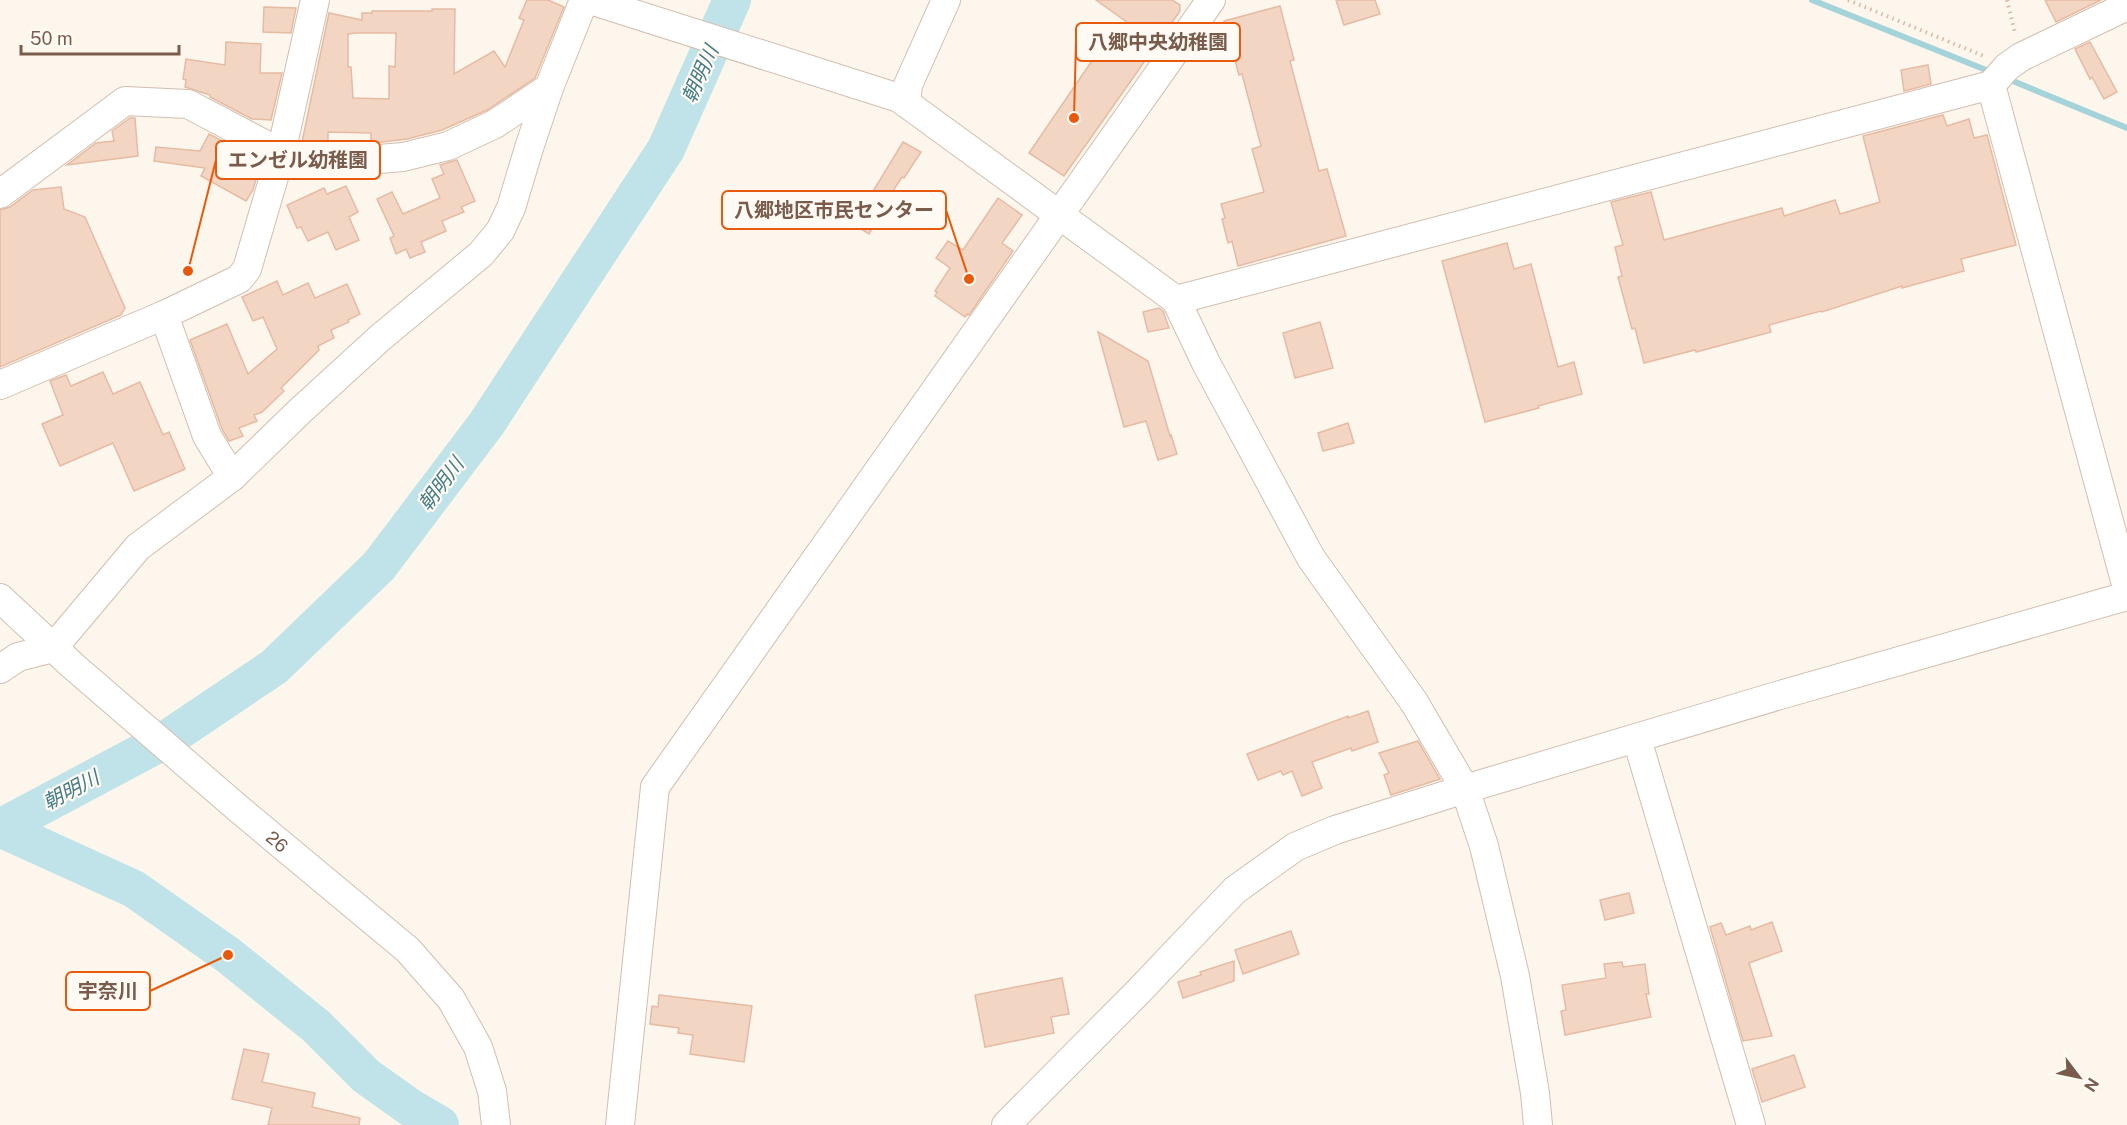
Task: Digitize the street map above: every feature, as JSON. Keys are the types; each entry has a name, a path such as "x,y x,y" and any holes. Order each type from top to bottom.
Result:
{"street":[{"path":"0,385 164,315 239,279 247,268 281,153 315,0"},
{"path":"0,669 18,657 63,657 138,547 232,477 381,337 488,246 500,231 511,208 549,88 584,0"},
{"path":"590,0 902,101 1176,300 1206,363 1311,558 1414,702 1465,789 1484,846 1515,976 1535,1093 1538,1125"},
{"path":"902,101 946,0"},
{"path":"620,1125 656,787 1211,0"},
{"path":"1176,300 2004,72 2127,6"},
{"path":"2004,72 2127,588"},
{"path":"0,194 125,101 188,104 281,153 312,162 353,161 415,155 448,146 495,124 549,88"},
{"path":"164,315 207,436 232,477"},
{"path":"1006,1125 1235,890 1265,866 1295,847 1335,830 1465,789 1780,695 2127,596"},
{"name":"26","path":"0,598 63,657 240,810 408,950 450,999 478,1047 492,1091 496,1125"},
{"path":"1637,739 1751,1125"}],"path":[{"path":"1848,0 2004,72 2007,0"}],"building":[{"path":"527,0 548,0 564,7 535,78 487,110 442,130 407,139 375,143 371,141 371,133 328,132 328,146 314,146 302,142 329,13 362,20 362,13 372,13 372,11 455,9 454,74 494,51 505,67 524,20 519,18","holes":["396,33 395,67 389,66 389,99 353,98 351,67 348,67 348,34"]},
{"path":"1096,0 1172,0 1180,5 1180,11 1064,176 1029,153 1102,46 1111,52 1128,23"},
{"path":"1336,0 1375,0 1380,14 1344,25"},
{"path":"2045,0 2101,0 2056,22"},
{"path":"1280,6 1294,60 1290,61 1319,171 1327,169 1346,236 1238,266 1232,241 1228,243 1221,204 1264,192 1252,149 1261,146 1242,74 1239,75 1224,21"},
{"path":"264,7 296,8 291,33 263,32"},
{"path":"226,42 261,44 260,73 282,73 271,120 252,119 210,95 185,87 186,80 183,79 186,59 225,65"},
{"path":"2090,42 2117,92 2104,99 2092,77 2090,79 2075,49"},
{"path":"1928,65 1931,84 1904,91 1901,70"},
{"path":"1943,115 1947,126 1969,119 1974,138 1987,135 2016,245 1961,259 1964,271 1902,288 1902,286 1822,312 1769,325 1771,332 1644,363 1618,277 1622,276 1615,247 1623,245 1611,202 1651,192 1664,240 1782,208 1784,216 1835,200 1840,214 1880,202 1863,136"},
{"path":"130,118 135,118 138,156 67,165 96,143 114,141 112,131"},
{"path":"209,134 261,161 253,190 246,201 201,176 205,168 154,161 156,147 200,151"},
{"path":"903,142 921,152 878,214 880,215 869,234 853,224"},
{"path":"457,160 475,201 461,207 464,212 442,221 446,231 421,242 425,252 410,258 406,249 396,254 390,238 394,236 377,199 392,192 403,214 440,198 432,179 444,174 440,165"},
{"path":"346,186 358,212 349,217 359,240 336,250 328,232 308,241 301,227 297,228 287,205 324,188 327,194"},
{"path":"61,187 64,209 85,217 125,308 121,315 0,367 0,210 10,207 33,190"},
{"path":"998,198 1022,215 1002,243 1013,251 969,315 965,317 935,296 937,292 935,291 950,268 936,258 948,241 963,250"},
{"path":"1507,243 1514,269 1531,264 1558,367 1574,362 1582,394 1485,422 1442,261"},
{"path":"277,281 283,295 308,283 315,298 347,284 360,314 331,330 334,338 318,346 319,350 281,388 284,391 262,412 254,415 257,421 239,428 243,436 229,441 222,429 190,340 227,324 248,374 277,349 263,317 253,321 242,297"},
{"path":"1159,308 1163,311 1169,328 1148,332 1143,312"},
{"path":"1320,322 1333,368 1295,378 1283,333"},
{"path":"1098,332 1148,361 1177,454 1158,460 1146,421 1124,427"},
{"path":"103,372 113,394 140,382 163,435 169,432 185,469 134,491 113,443 60,466 42,424 63,415 50,381 66,375 71,386"},
{"path":"1348,423 1354,443 1323,451 1318,433"},
{"path":"1368,711 1378,742 1352,751 1351,748 1312,762 1322,788 1302,796 1292,771 1283,775 1281,771 1258,780 1247,754 1348,716 1348,718"},
{"path":"1418,741 1440,779 1391,795 1384,775 1389,773 1379,753"},
{"path":"1629,893 1634,913 1605,920 1600,900"},
{"path":"1772,922 1782,951 1749,963 1772,1036 1743,1041 1710,927 1721,923 1726,935 1750,926 1751,930"},
{"path":"1291,931 1299,954 1243,974 1235,950"},
{"path":"1234,961 1234,981 1183,998 1178,982"},
{"path":"1622,962 1623,967 1645,964 1649,994 1646,994 1651,1017 1565,1035 1561,1011 1566,1010 1562,985 1606,978 1604,964"},
{"path":"1062,978 1069,1014 1051,1017 1054,1033 985,1047 975,995"},
{"path":"659,995 752,1006 744,1062 690,1054 693,1035 678,1033 679,1028 650,1024 652,1006 658,1007"},
{"path":"244,1049 269,1054 262,1082 315,1093 312,1107 360,1118 359,1125 268,1125 272,1108 232,1099"},
{"path":"1794,1055 1805,1087 1762,1102 1752,1069"}],"waterway":[{"name":"朝明川","path":"0,828 167,739 274,667 379,566 487,423 666,149 732,0"},
{"path":"1812,0 1991,72"},
{"path":"2008,79 2127,128"},
{"path":"0,828 134,889 228,955 316,1026 366,1076 411,1108 440,1125"}],"place":[{"name":"八郷中央幼稚園","path":"1074,118"},
{"name":"エンゼル幼稚園","path":"188,271"},
{"name":"八郷地区市民センター","path":"969,279"},
{"name":"宇奈川","path":"228,955"}]}
